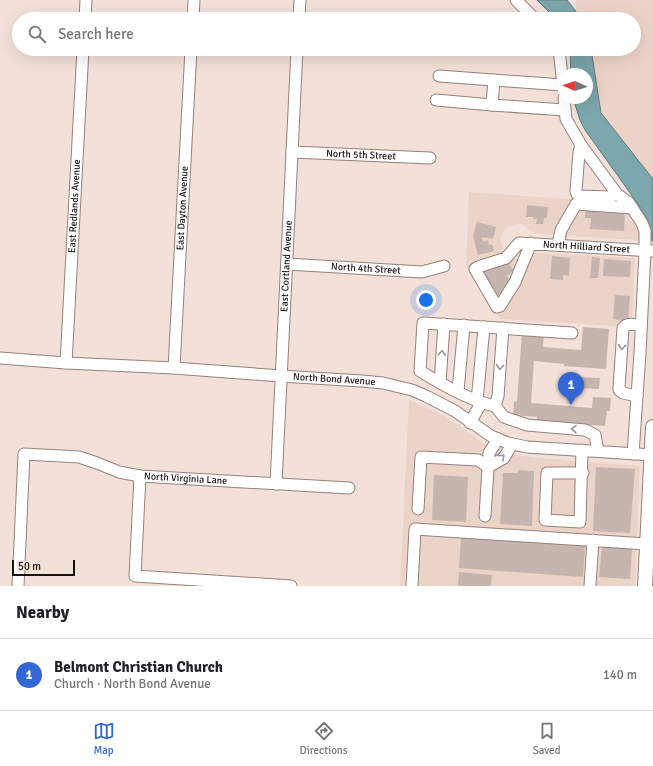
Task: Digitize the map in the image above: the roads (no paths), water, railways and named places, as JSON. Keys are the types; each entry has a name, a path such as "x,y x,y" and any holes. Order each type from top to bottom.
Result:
{"main road":[{"path":"645,586 653,427"}],"street":[{"path":"85,12 86,0"},
{"path":"193,12 194,0"},
{"path":"299,12 300,0"},
{"path":"516,0 528,12"},
{"name":"East Redlands Avenue","path":"66,363 83,56"},
{"name":"East Dayton Avenue","path":"174,368 192,56"},
{"name":"East Cortland Avenue","path":"276,484 297,56"},
{"path":"560,56 561,68"},
{"path":"439,76 557,85"},
{"path":"492,104 494,80"},
{"path":"436,100 564,110"},
{"path":"564,104 566,119 581,145 617,194 630,203 642,223 649,251 641,325 633,454"},
{"path":"581,145 579,152 577,194 580,196 610,197 617,194"},
{"name":"North 5th Street","path":"292,152 430,158"},
{"path":"558,245 561,230 576,204 632,208"},
{"name":"North Hilliard Street","path":"531,243 515,282 500,306 497,307 475,269 506,258 519,242 649,251"},
{"name":"North 4th Street","path":"287,264 422,272 444,266"},
{"path":"572,333 423,323 420,370 437,381 479,402 495,406 504,417 527,425 585,430 595,435 598,451"},
{"path":"426,396 437,381 444,324"},
{"path":"637,396 623,393 619,388 623,328 629,324 641,325"},
{"path":"458,391 464,325"},
{"path":"470,423 479,402 484,327"},
{"path":"495,406 498,396 503,328"},
{"name":"North Bond Avenue","path":"0,358 66,363 174,368 383,383 412,390 426,396 455,412 491,436 512,444 527,447 652,455"},
{"path":"485,516 489,453 498,439"},
{"path":"488,467 504,458 512,444"},
{"path":"582,450 583,473 580,522 544,520 547,473 583,473"},
{"name":"North Virginia Lane","path":"18,586 24,454 79,457 119,472 140,476 349,488"},
{"path":"418,509 421,456 478,460 488,467"},
{"path":"140,476 135,576 291,586"},
{"path":"412,586 415,529 647,544"},
{"path":"590,586 593,540"}],"water":[{"path":"537,0 567,0 576,12 549,12"},
{"path":"570,56 592,56 601,113 653,179 653,241 648,221 638,204 585,130 575,104 593,104 593,68 571,68"}],"place":[{"name":"Belmont Christian Church","path":"571,405"}]}
